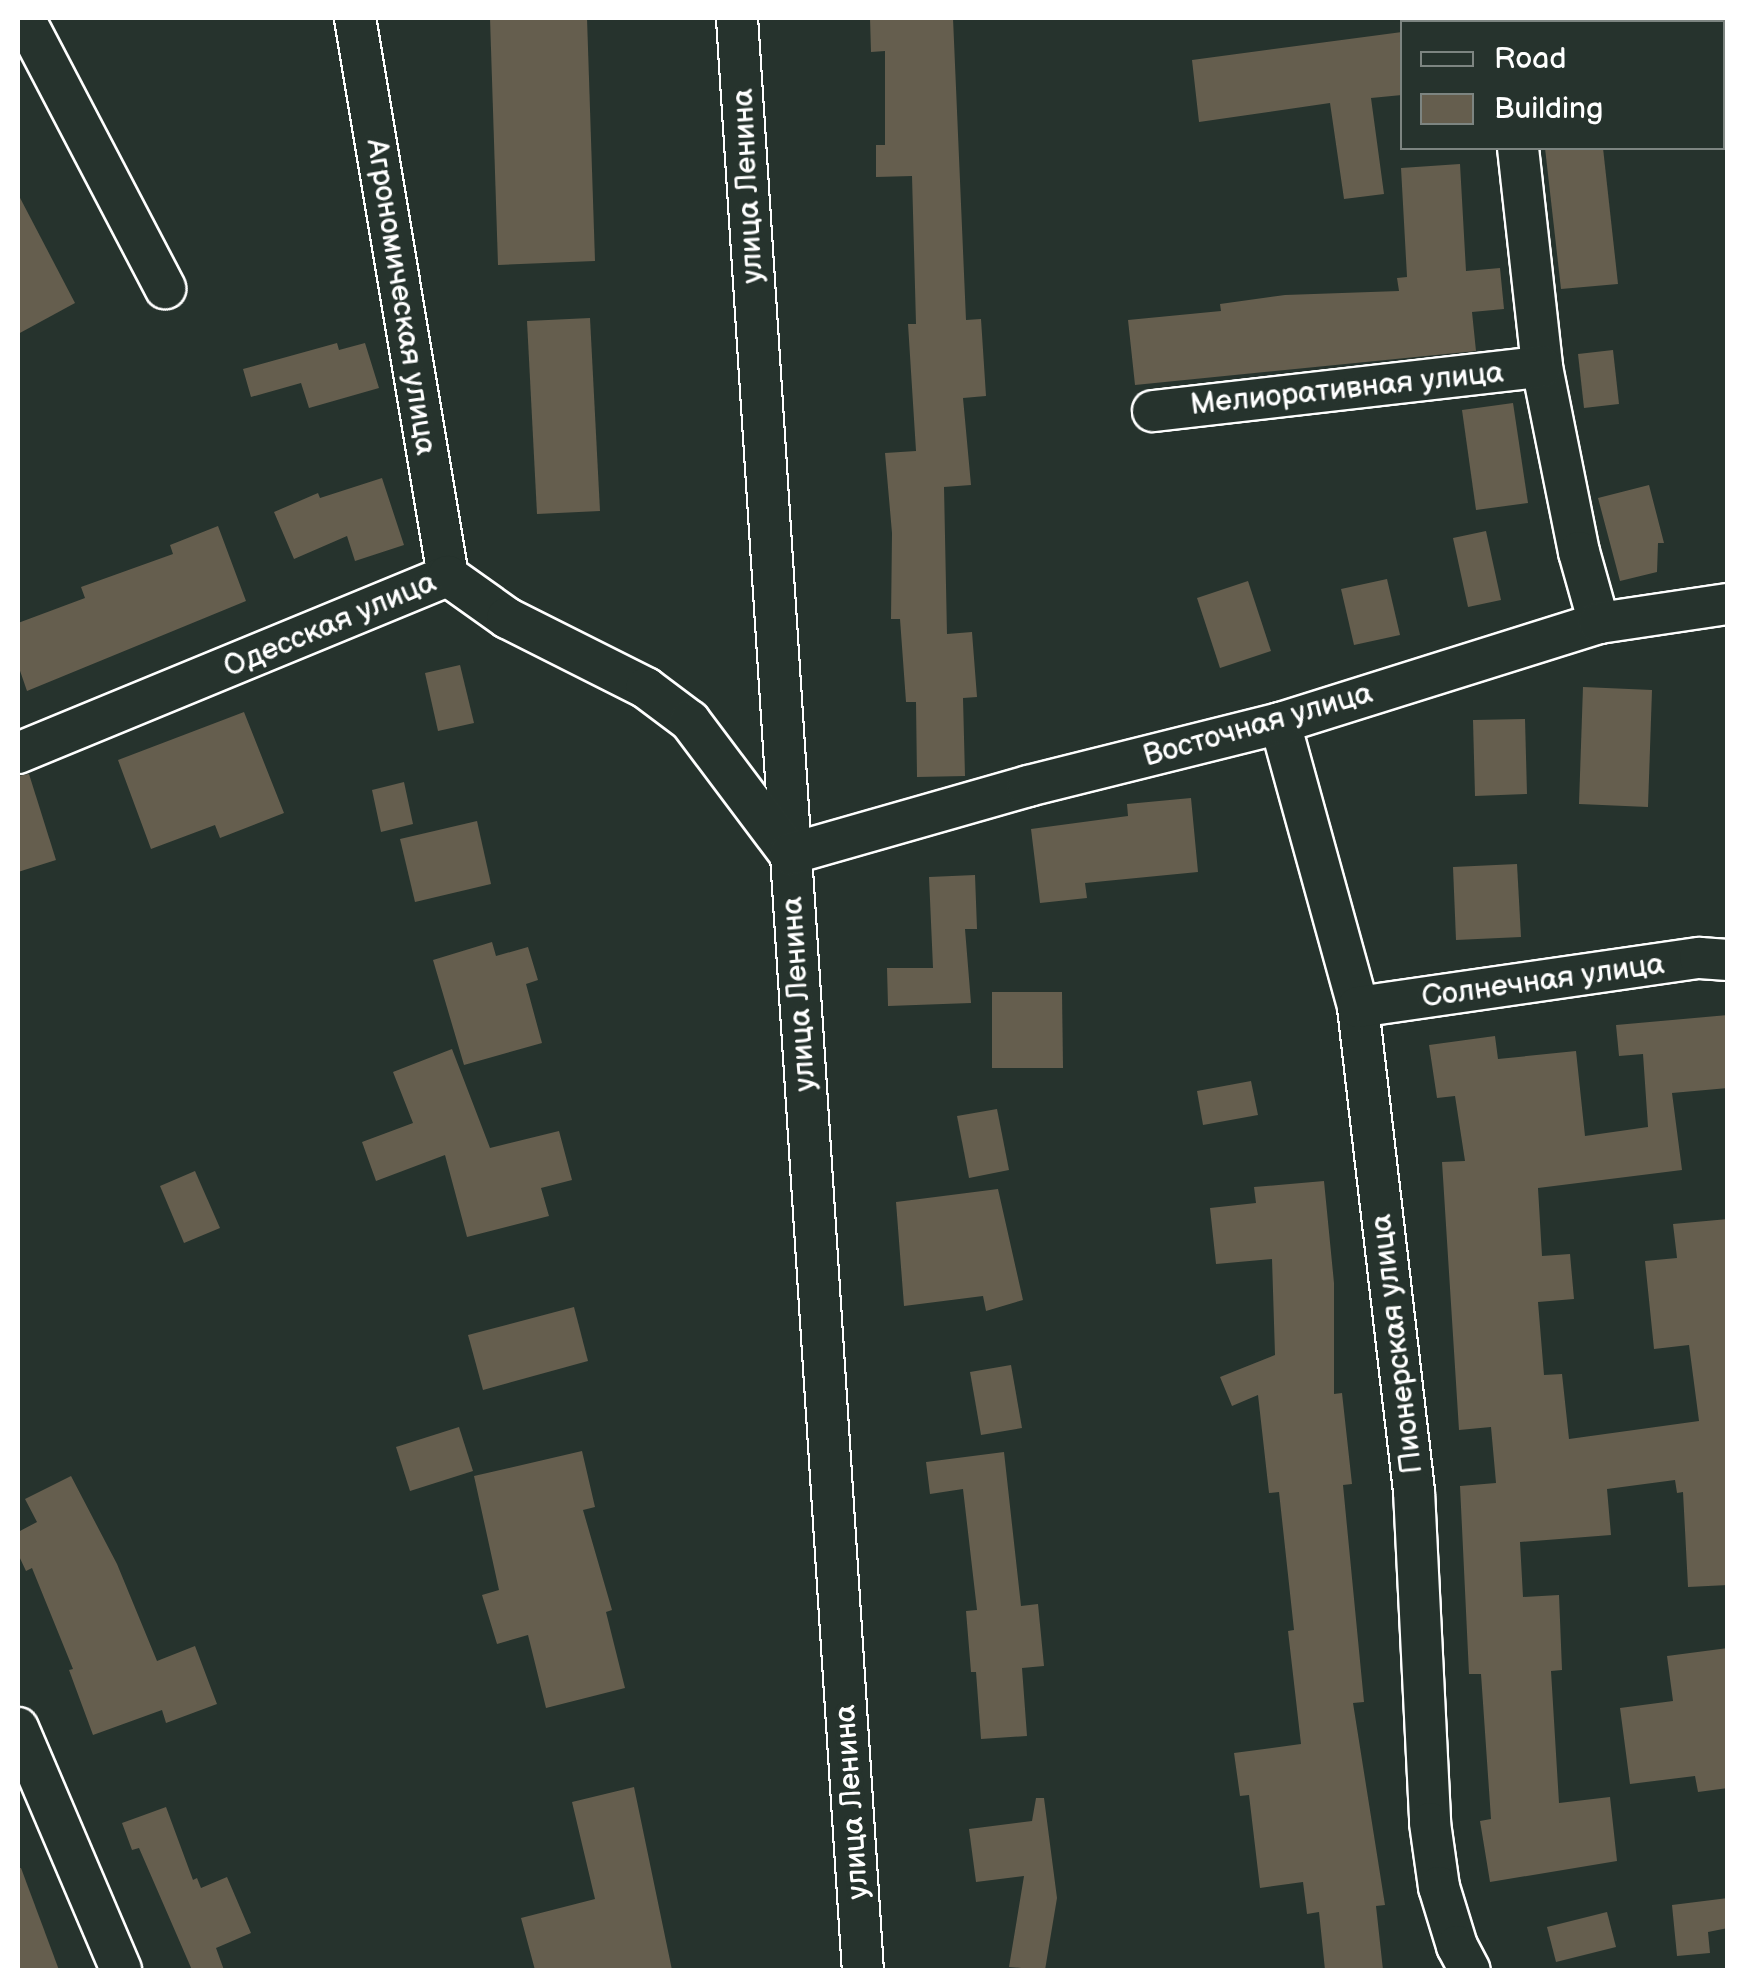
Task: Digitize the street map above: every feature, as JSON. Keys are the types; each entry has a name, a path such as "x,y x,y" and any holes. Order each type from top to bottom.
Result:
{"street":[{"path":"24,18 165,288"},
{"name":"Агрономическая улица","path":"355,18 448,576"},
{"name":"улица Ленина","path":"737,18 863,1970"},
{"name":"Мелиоративная улица","path":"1518,150 1542,368 1578,552 1599,623"},
{"name":"Мелиоративная улица","path":"1153,412 1542,368"},
{"name":"Одесская улица","path":"18,754 448,576 506,618 646,688 690,721 790,854"},
{"name":"Восточная улица","path":"790,854 1028,786 1280,723 1599,623 1728,604"},
{"name":"Пионерская улица","path":"1280,723 1358,1007 1414,1491 1430,1824 1439,1888 1457,1946 1470,1970"},
{"name":"Солнечная улица","path":"1358,1007 1700,958 1728,960"},
{"path":"18,1728 120,1970"}],"building":[{"path":"490,18 587,18 595,261 498,265"},
{"path":"870,18 953,18 966,320 981,319 986,396 963,398 971,485 944,487 947,634 972,632 977,697 963,698 965,776 917,777 916,702 906,702 900,619 891,619 892,533 885,453 916,451 908,324 916,324 912,176 876,177 876,145 885,145 885,51 871,52"},
{"path":"1400,32 1400,95 1371,98 1384,194 1344,199 1330,103 1199,122 1192,60"},
{"path":"1545,150 1603,150 1618,284 1561,289"},
{"path":"1460,164 1466,271 1500,268 1504,309 1472,312 1476,351 1135,385 1128,320 1221,311 1220,304 1285,295 1399,291 1397,278 1407,277 1401,168"},
{"path":"18,194 75,303 18,334"},
{"path":"590,318 600,511 537,514 527,321"},
{"path":"337,343 339,350 365,343 379,388 309,408 301,383 251,397 243,369"},
{"path":"1613,350 1619,404 1584,408 1578,354"},
{"path":"1513,403 1528,503 1476,510 1462,410"},
{"path":"382,478 404,545 355,561 347,536 294,559 274,512 318,493 320,498"},
{"path":"1649,485 1664,543 1658,543 1657,572 1620,581 1598,498"},
{"path":"218,526 246,601 27,691 18,665 18,623 85,598 81,587 173,554 170,545"},
{"path":"1486,531 1501,600 1468,607 1453,538"},
{"path":"1387,579 1400,635 1354,645 1341,589"},
{"path":"1248,581 1271,651 1220,668 1197,598"},
{"path":"460,665 474,723 438,731 425,673"},
{"path":"1583,687 1652,690 1648,807 1579,804"},
{"path":"244,712 284,813 220,838 215,825 151,849 118,760"},
{"path":"1525,719 1527,794 1475,796 1473,720"},
{"path":"29,774 56,860 18,872 18,776"},
{"path":"404,782 413,824 381,832 372,790"},
{"path":"1191,798 1198,872 1085,883 1087,898 1040,903 1031,829 1128,816 1127,804"},
{"path":"477,821 491,884 415,902 400,839"},
{"path":"1517,864 1521,937 1456,940 1453,867"},
{"path":"975,875 977,929 965,929 971,1003 888,1006 887,968 933,968 929,877"},
{"path":"492,942 496,956 528,947 538,980 526,984 542,1043 464,1065 433,960"},
{"path":"992,992 1062,992 1063,1068 992,1068"},
{"path":"1728,1015 1728,1088 1672,1093 1682,1170 1538,1188 1542,1256 1570,1254 1574,1299 1538,1302 1544,1375 1562,1374 1569,1439 1699,1421 1689,1345 1654,1349 1645,1261 1677,1258 1673,1224 1728,1219 1728,1585 1688,1587 1683,1492 1677,1493 1675,1480 1607,1489 1611,1535 1520,1542 1523,1597 1559,1595 1562,1670 1551,1671 1559,1803 1610,1797 1617,1861 1490,1882 1480,1821 1491,1819 1481,1674 1469,1674 1460,1486 1496,1483 1491,1427 1459,1430 1442,1162 1465,1161 1455,1096 1437,1098 1429,1045 1495,1036 1498,1059 1576,1051 1585,1136 1648,1127 1643,1054 1619,1056 1616,1025"},
{"path":"452,1049 490,1148 559,1131 572,1180 541,1188 549,1216 467,1237 445,1155 376,1181 362,1142 413,1123 393,1072"},
{"path":"1251,1081 1258,1115 1203,1125 1197,1091"},
{"path":"997,1109 1009,1170 969,1178 957,1116"},
{"path":"195,1171 220,1228 184,1243 160,1186"},
{"path":"1324,1181 1334,1283 1334,1394 1342,1393 1352,1484 1343,1485 1364,1702 1353,1703 1385,1905 1376,1906 1383,1970 1325,1970 1319,1912 1307,1914 1303,1882 1260,1888 1249,1795 1240,1796 1234,1753 1301,1744 1288,1631 1294,1630 1279,1492 1269,1493 1258,1395 1232,1406 1220,1377 1275,1355 1272,1259 1216,1264 1210,1208 1256,1203 1254,1187"},
{"path":"998,1189 1023,1300 986,1311 983,1296 904,1306 896,1202"},
{"path":"574,1307 588,1361 483,1390 468,1335"},
{"path":"1011,1365 1022,1428 981,1435 970,1372"},
{"path":"459,1427 473,1471 410,1491 396,1447"},
{"path":"582,1451 595,1507 583,1510 612,1610 606,1612 625,1688 546,1708 528,1635 497,1644 482,1595 499,1590 474,1476"},
{"path":"1004,1452 1021,1606 1038,1604 1044,1666 1022,1668 1027,1736 981,1739 966,1611 977,1610 963,1489 930,1494 926,1462"},
{"path":"71,1476 117,1564 157,1661 195,1646 217,1704 166,1723 162,1710 93,1735 69,1670 73,1669 32,1568 26,1571 18,1554 18,1532 37,1522 25,1499"},
{"path":"1728,1648 1728,1788 1698,1792 1695,1776 1630,1784 1620,1708 1673,1701 1667,1656"},
{"path":"634,1787 672,1970 535,1970 521,1918 595,1899 572,1802"},
{"path":"1036,1798 1044,1798 1057,1898 1045,1970 1009,1967 1024,1876 976,1882 969,1829 1032,1821"},
{"path":"166,1807 193,1880 197,1878 201,1888 227,1877 251,1933 216,1948 224,1970 192,1970 139,1848 132,1850 122,1823"},
{"path":"21,1868 59,1970 18,1970"},
{"path":"1728,1898 1728,1928 1708,1932 1710,1953 1677,1956 1672,1905"},
{"path":"1607,1912 1616,1947 1556,1962 1547,1927"}]}
